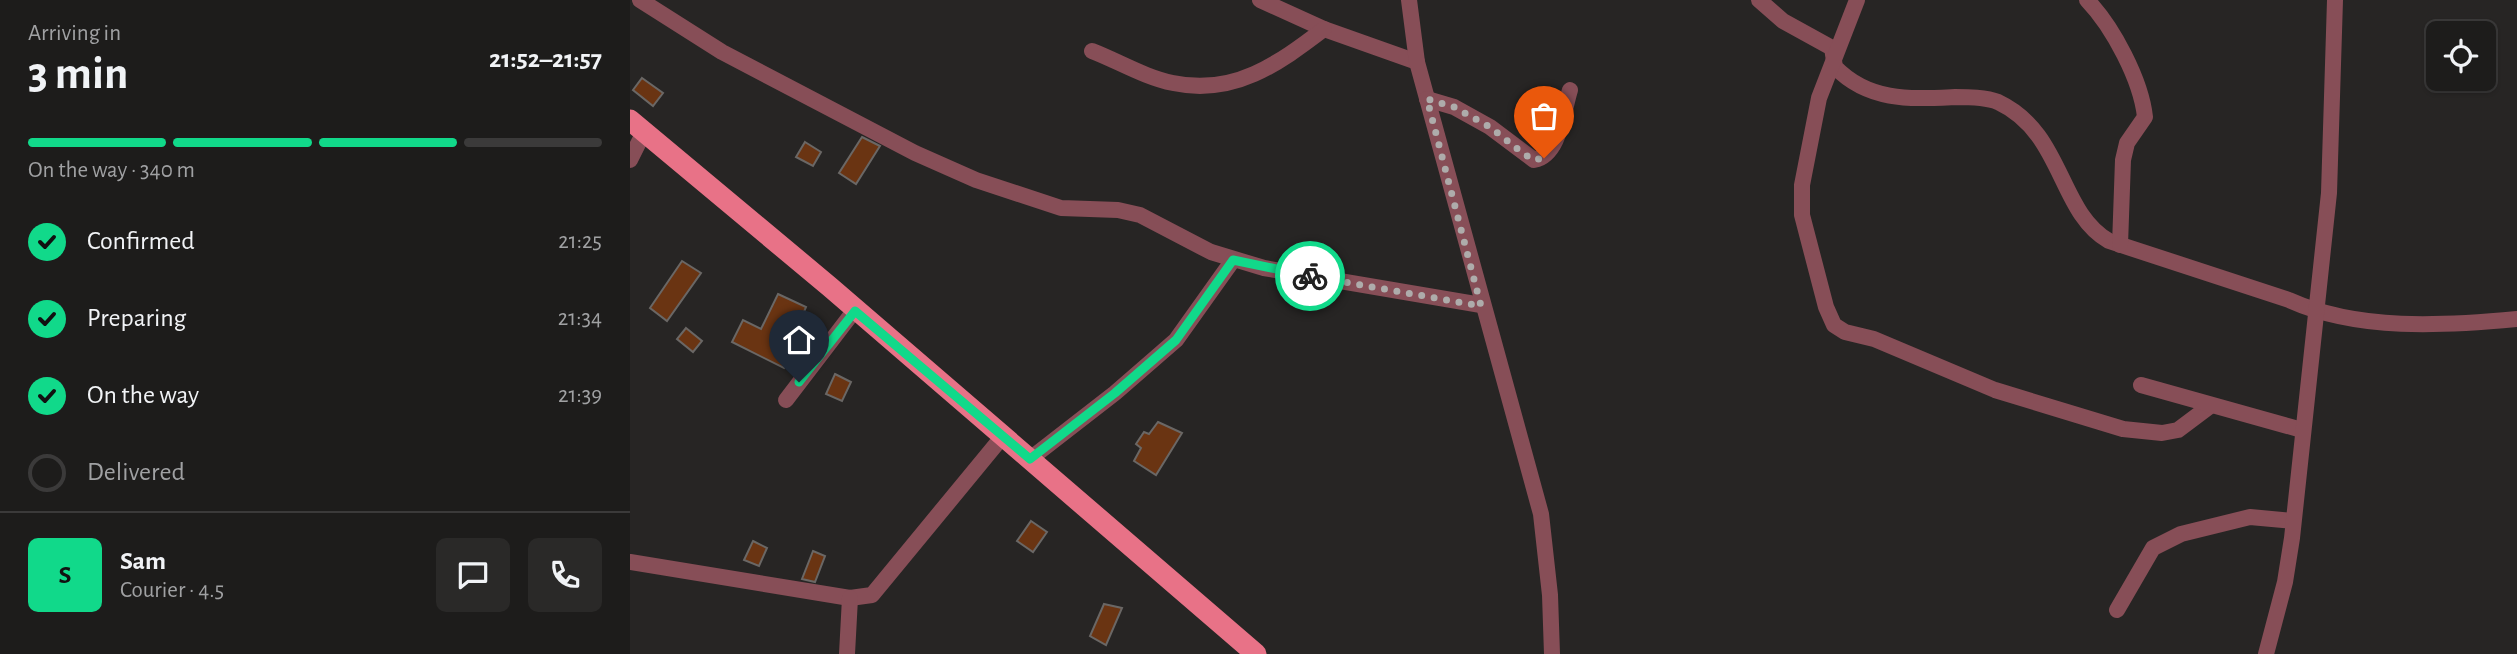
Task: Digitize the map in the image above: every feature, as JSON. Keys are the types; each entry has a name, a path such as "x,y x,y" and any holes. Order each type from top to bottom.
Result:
{"main road":[{"path":"637,126 830,287 1256,654"}],"street":[{"path":"640,0 722,51 915,153 976,180 1061,208 1118,210 1140,215 1233,260 1264,268 1481,306"},
{"path":"1260,0 1324,29 1417,62"},
{"path":"1409,0 1417,62 1481,306 1541,514 1550,595 1552,654"},
{"path":"1759,0 1783,21 1832,48 1835,67 1843,75 1885,97 1968,97 1997,102 2015,113 2050,150 2077,208 2092,231 2120,245 2289,300 2315,312 2402,323 2445,324 2517,318"},
{"path":"1857,0 1819,98 1802,185 1802,215 1826,307 1834,325 1845,332 1874,339 1995,390 2123,429 2162,433 2178,430 2210,405"},
{"path":"2087,0 2102,16 2142,93 2145,117 2127,144 2123,160 2120,245"},
{"path":"2266,654 2285,582 2329,193 2335,0"},
{"path":"1093,51 1172,83 1232,83 1277,64 1324,29"},
{"path":"1427,99 1454,107 1490,127 1534,160 1544,158 1552,149 1570,90"},
{"path":"630,160 637,126"},
{"path":"1030,459 1115,393 1176,340 1233,260"},
{"path":"786,400 855,311"},
{"path":"2141,385 2302,430"},
{"path":"630,562 850,598 872,595 1003,436"},
{"path":"2117,610 2153,548 2181,534 2250,517 2293,521"},
{"path":"847,654 850,598"}],"building":[{"path":"642,78 663,93 653,106 633,90"},
{"path":"862,137 880,146 856,184 839,173"},
{"path":"805,142 821,152 813,166 796,157"},
{"path":"682,261 701,273 667,321 650,308"},
{"path":"778,294 806,307 791,344 795,345 784,368 732,342 743,320 761,329"},
{"path":"686,328 702,341 693,352 677,339"},
{"path":"835,374 851,382 842,401 826,394"},
{"path":"1158,422 1182,433 1156,475 1134,461 1141,448 1136,444 1144,432 1149,434"},
{"path":"1031,521 1047,532 1033,552 1017,541"},
{"path":"753,541 767,548 759,566 744,560"},
{"path":"813,551 825,556 815,582 802,579"},
{"path":"1104,604 1122,608 1106,645 1090,636"}],"way so far":[{"path":"1310,276 1481,306 1427,99 1454,107 1490,127 1534,160 1544,158"}],"route":[{"path":"799,382 855,311 1030,459 1115,393 1176,340 1233,260 1310,276"}]}
